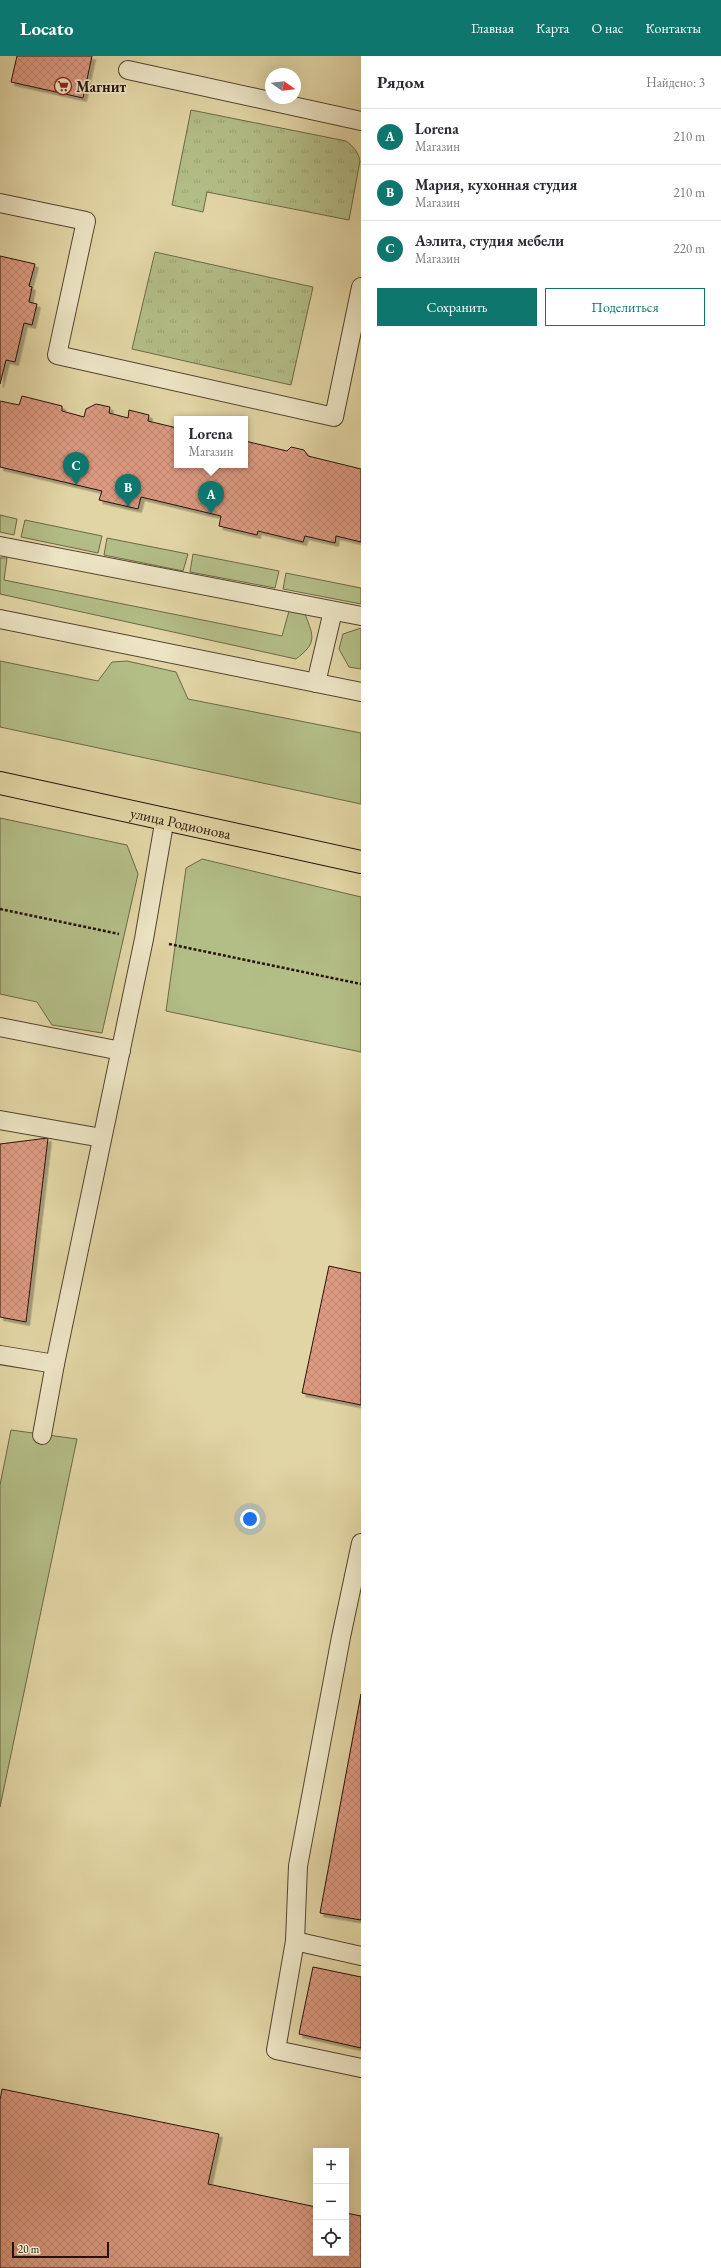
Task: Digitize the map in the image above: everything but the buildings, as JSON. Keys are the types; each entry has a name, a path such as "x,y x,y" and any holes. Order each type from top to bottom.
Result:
{"main road":[{"name":"улица Родионова","path":"0,783 361,862"}],"lane":[{"path":"128,70 361,121"},
{"path":"0,203 86,221 57,355 334,418 361,287"},
{"path":"0,546 361,616"},
{"path":"316,683 333,611"},
{"path":"0,620 361,692"},
{"path":"42,1434 55,1364 144,939 165,818"},
{"path":"0,1027 121,1050"},
{"path":"0,1120 102,1138"},
{"path":"0,1355 55,1364"},
{"path":"361,1544 341,1637 298,1866 295,1941 276,2050 361,2068"},
{"path":"295,1941 361,1956"}],"path":[{"path":"0,909 361,984"}],"green space":[{"path":"191,110 346,141 355,150 360,161 349,220 207,192 203,212 172,205"},
{"path":"155,252 313,287 291,385 132,349"},
{"path":"0,515 17,519 14,535 0,532"},
{"path":"25,520 102,536 98,553 21,537"},
{"path":"107,538 188,554 183,571 104,555"},
{"path":"193,554 279,571 275,588 190,572"},
{"path":"0,558 7,558 4,580 282,636 289,611 305,614 312,634 312,639 308,648 296,659 0,594"},
{"path":"286,573 361,588 361,604 283,589"},
{"path":"361,628 361,669 349,667 339,649 343,634"},
{"path":"0,661 98,681 112,662 127,661 176,672 188,699 361,733 361,804 0,727"},
{"path":"0,818 127,845 138,874 102,1033 52,1025 37,1002 0,994"},
{"path":"202,859 361,897 361,1052 166,1011 186,868"},
{"path":"11,1430 77,1439 0,1807 0,1485"}],"place":[{"name":"Магнит","path":"63,86"},
{"name":"Аэлита, студия мебели","path":"76,485"},
{"name":"Мария, кухонная студия","path":"128,507"},
{"name":"Lorena","path":"211,514"}]}
